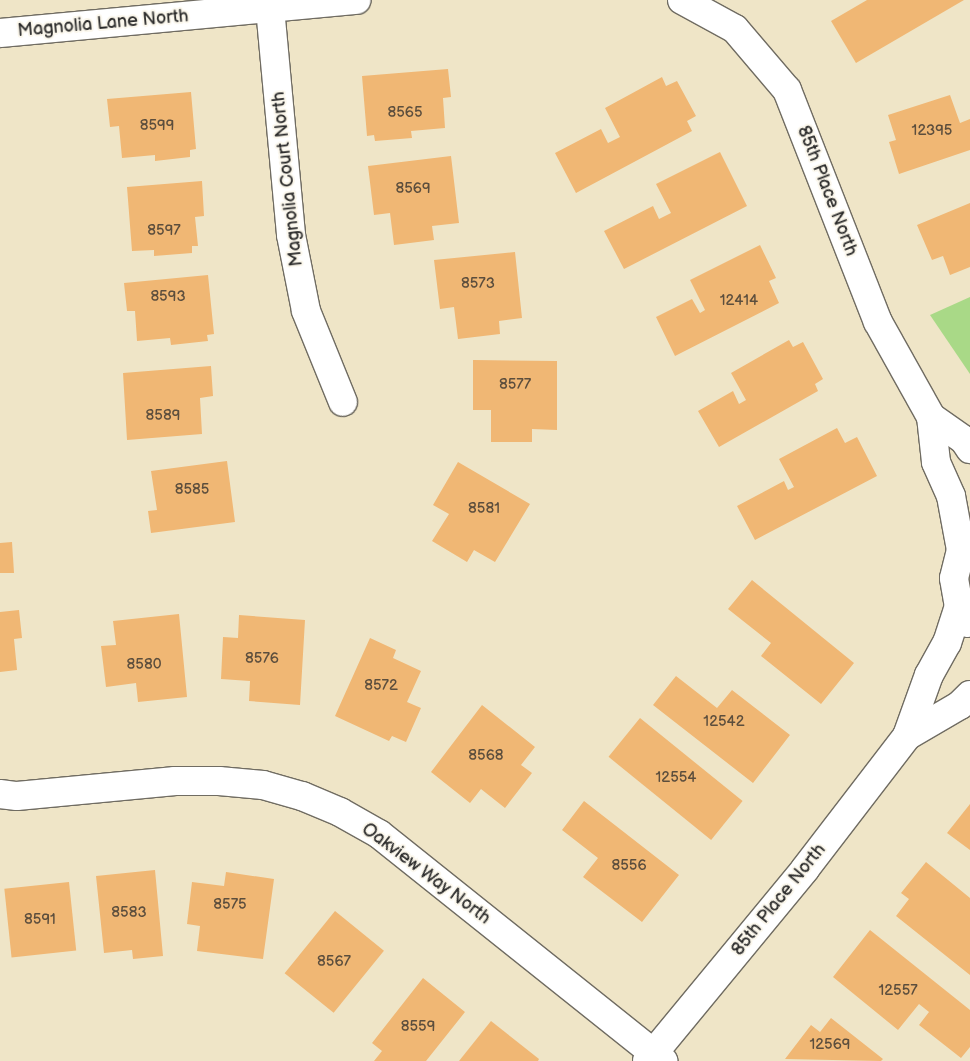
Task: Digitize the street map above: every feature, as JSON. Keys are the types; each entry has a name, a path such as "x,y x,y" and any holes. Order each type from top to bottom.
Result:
{"street":[{"name":"Magnolia Lane North","path":"0,33 356,0"},
{"name":"85th Place North","path":"682,0 735,29 787,90 878,322 931,417 936,462 951,496 966,544"},
{"name":"Magnolia Court North","path":"270,8 291,235 306,311 343,402"},
{"name":"85th Place North","path":"931,417 964,440 970,449"},
{"path":"964,617 954,578 966,544"},
{"name":"85th Place North","path":"654,1058 805,869 907,736 929,675 964,617"},
{"name":"85th Place North","path":"907,736 960,705 970,695"},
{"name":"Oakview Way North","path":"0,794 17,796 175,781 223,781 263,785 302,796 340,812 379,834 654,1058"}],"green space":[{"path":"970,297 970,374 930,315"}],"building":[{"path":"867,0 964,0 856,63 831,21"},
{"path":"448,69 451,97 443,98 445,128 411,131 412,138 375,141 374,135 367,136 362,76"},
{"path":"662,77 666,86 677,81 696,116 687,121 692,131 576,193 555,153 601,129 608,143 620,137 605,108"},
{"path":"191,92 196,149 190,150 190,157 155,161 155,155 122,158 119,126 110,127 107,99"},
{"path":"950,95 960,123 970,119 970,150 899,174 889,142 896,140 888,115"},
{"path":"720,152 747,206 624,269 604,231 653,206 659,219 671,213 656,184"},
{"path":"451,156 459,223 432,226 434,240 394,245 390,213 374,215 368,166"},
{"path":"202,181 204,216 195,217 198,246 192,246 192,253 154,256 154,250 132,251 127,187"},
{"path":"970,203 970,267 950,275 943,256 932,260 917,225"},
{"path":"760,245 776,278 769,281 779,303 675,356 656,317 692,299 700,313 705,310 690,280"},
{"path":"515,252 522,318 499,321 500,334 458,339 454,307 440,309 434,260"},
{"path":"208,275 214,334 207,335 208,341 171,345 170,338 137,341 135,311 127,311 124,283"},
{"path":"789,340 793,347 803,342 823,379 815,384 818,391 719,447 698,411 733,391 739,404 746,400 731,373"},
{"path":"473,360 557,361 557,430 532,429 532,442 491,442 491,410 473,410"},
{"path":"211,366 213,396 200,398 202,434 127,440 123,373"},
{"path":"837,428 845,443 857,437 877,476 755,540 737,506 784,481 788,490 794,487 779,459"},
{"path":"227,461 235,522 151,533 148,511 157,510 151,471"},
{"path":"458,462 530,504 495,562 474,550 467,562 432,541 449,514 433,505"},
{"path":"12,542 14,573 0,573 0,543"},
{"path":"752,580 854,663 821,704 761,656 771,643 728,609"},
{"path":"19,610 22,638 14,639 17,670 0,672 0,612"},
{"path":"179,614 187,697 138,702 136,683 106,687 101,646 116,645 113,621"},
{"path":"239,615 305,620 300,705 249,701 250,681 221,679 223,637 238,638"},
{"path":"370,638 396,650 393,658 421,671 407,702 421,708 406,742 392,736 389,741 335,716"},
{"path":"676,676 717,708 732,690 790,735 753,783 653,705"},
{"path":"482,705 535,747 521,765 532,773 505,808 481,789 470,803 431,772"},
{"path":"640,718 743,801 711,840 609,757"},
{"path":"584,801 679,875 642,922 583,877 598,858 562,830"},
{"path":"970,804 970,850 947,833"},
{"path":"926,862 970,898 970,975 896,916 909,899 901,893"},
{"path":"155,870 163,956 133,959 132,950 104,953 96,876"},
{"path":"226,872 274,879 263,959 197,951 200,926 187,924 192,882 224,886"},
{"path":"69,882 76,951 12,957 4,889"},
{"path":"335,911 384,951 334,1013 285,973"},
{"path":"870,930 970,1010 970,1047 961,1058 919,1025 929,1012 919,1004 898,1030 833,977"},
{"path":"423,978 465,1012 426,1061 374,1061 382,1051 372,1043"},
{"path":"831,1018 883,1059 881,1061 785,1059 811,1025 820,1032"},
{"path":"491,1021 539,1059 538,1061 459,1061"}]}
